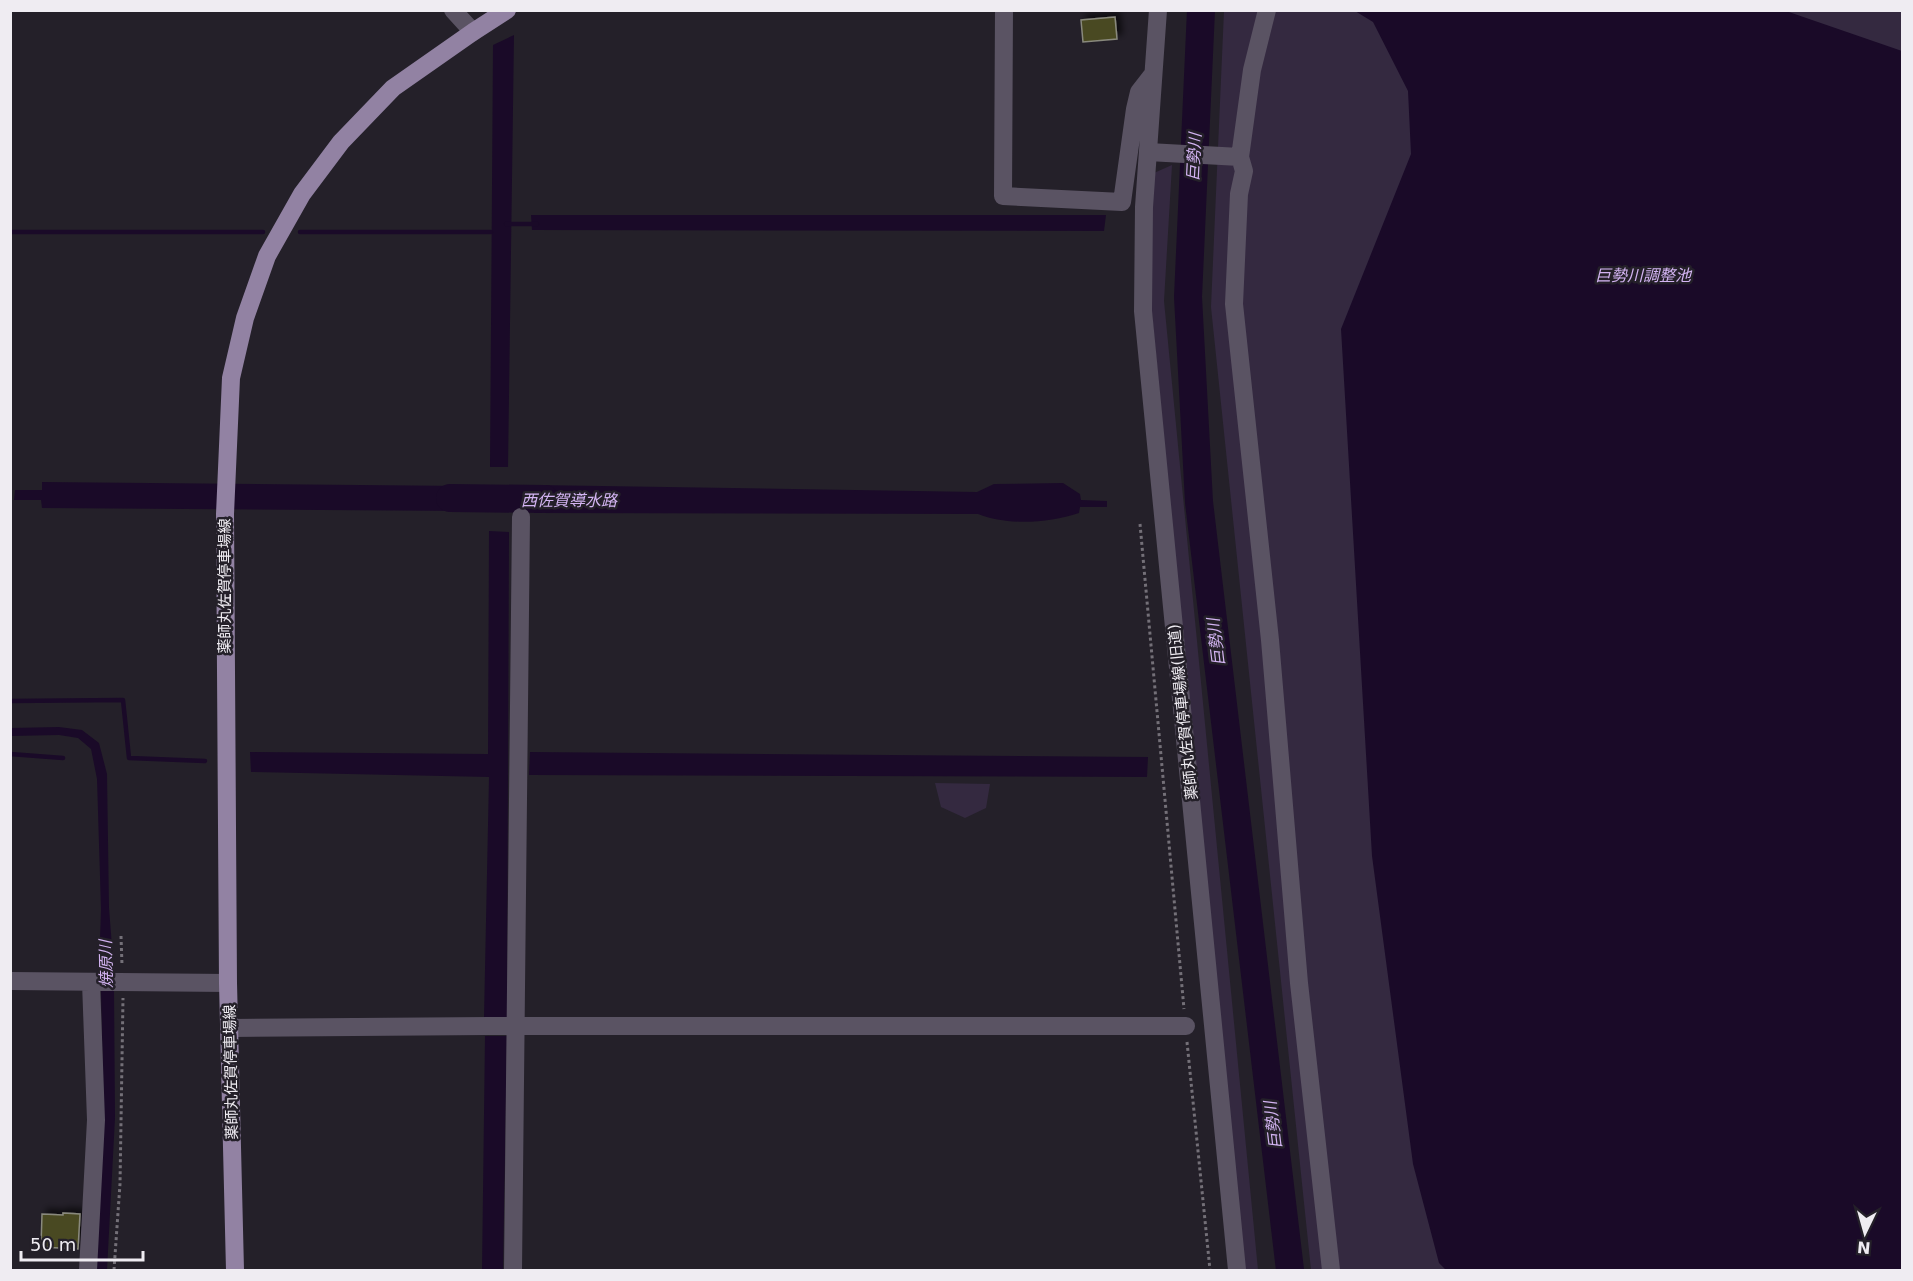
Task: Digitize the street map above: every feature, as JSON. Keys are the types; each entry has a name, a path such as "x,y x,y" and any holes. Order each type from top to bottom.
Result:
{"main road":[{"name":"薬師丸佐賀停車場線","path":"235,1270 228,983 225,514 231,378 245,318 267,256 302,194 341,142 393,88 507,10"}],"street":[{"path":"1004,10 1003,196 1122,202 1139,92 1153,74"},
{"name":"薬師丸佐賀停車場線(旧道)","path":"1158,10 1142,276 1147,365 1237,1270"},
{"path":"1267,10 1252,70 1240,157 1244,171 1239,194 1234,304 1270,640 1299,983 1331,1270"},
{"path":"457,12 473,32"},
{"path":"1148,152 1240,157"},
{"path":"513,1270 502,1026 519,772 521,517"},
{"path":"10,981 228,983"},
{"path":"88,1270 96,1120 91,982"},
{"path":"230,1028 1185,1026"}],"path":[{"path":"1140,524 1185,1026 1210,1270"},
{"path":"114,1270 121,1162 123,982 121,936"}],"shaded area":[{"name":"巨勢川調整池","path":"1224,11 1902,11 1902,1270 1311,1270 1211,307"},
{"path":"1172,165 1164,301 1258,1270 1243,1270 1148,272 1154,173"},
{"path":"935,783 990,784 986,808 965,818 941,807"}],"water":[{"name":"巨勢川調整池","path":"1355,11 1786,11 1902,51 1902,1270 1446,1270 1439,1263 1413,1164 1372,856 1341,329 1411,154 1408,91 1373,22"},
{"path":"514,35 508,467 490,467 493,45"},
{"path":"531,215 1106,215 1104,231 532,230"},
{"path":"42,482 464,486 464,495 490,495 490,504 464,504 464,511 42,508 41,500 14,500 15,490 42,490"},
{"path":"1063,483 1080,494 1081,500 1107,501 1107,507 1080,507 1079,513 1054,519 1015,522 978,514 534,513 534,503 508,503 508,494 534,493 536,485 977,492 994,484"},
{"path":"489,531 509,532 507,1017 484,1017 489,777 251,772 250,752 488,754"},
{"name":"焼原川","path":"59,727 82,730 99,743 107,774 109,908 114,972 99,971 101,909 97,779 91,749 78,738 59,735 11,736 11,728"},
{"path":"530,752 1148,757 1147,777 529,775"},
{"path":"114,990 115,1118 107,1270 96,1270 104,1122 101,991"},
{"path":"485,1036 507,1036 503,1270 482,1270"}],"building":[{"path":"1115,17 1117,39 1083,42 1081,20"},
{"path":"63,1213 80,1214 78,1249 41,1247 42,1214 63,1215"}],"waterway":[{"name":"巨勢川","path":"1201,10 1188,297 1199,502 1290,1270"},
{"path":"506,224 537,224"},
{"path":"10,232 263,232"},
{"path":"300,232 491,232"},
{"name":"西佐賀導水路","path":"450,498 545,499"},
{"path":"10,701 123,700 129,758 205,761"},
{"path":"10,754 63,758"}]}
